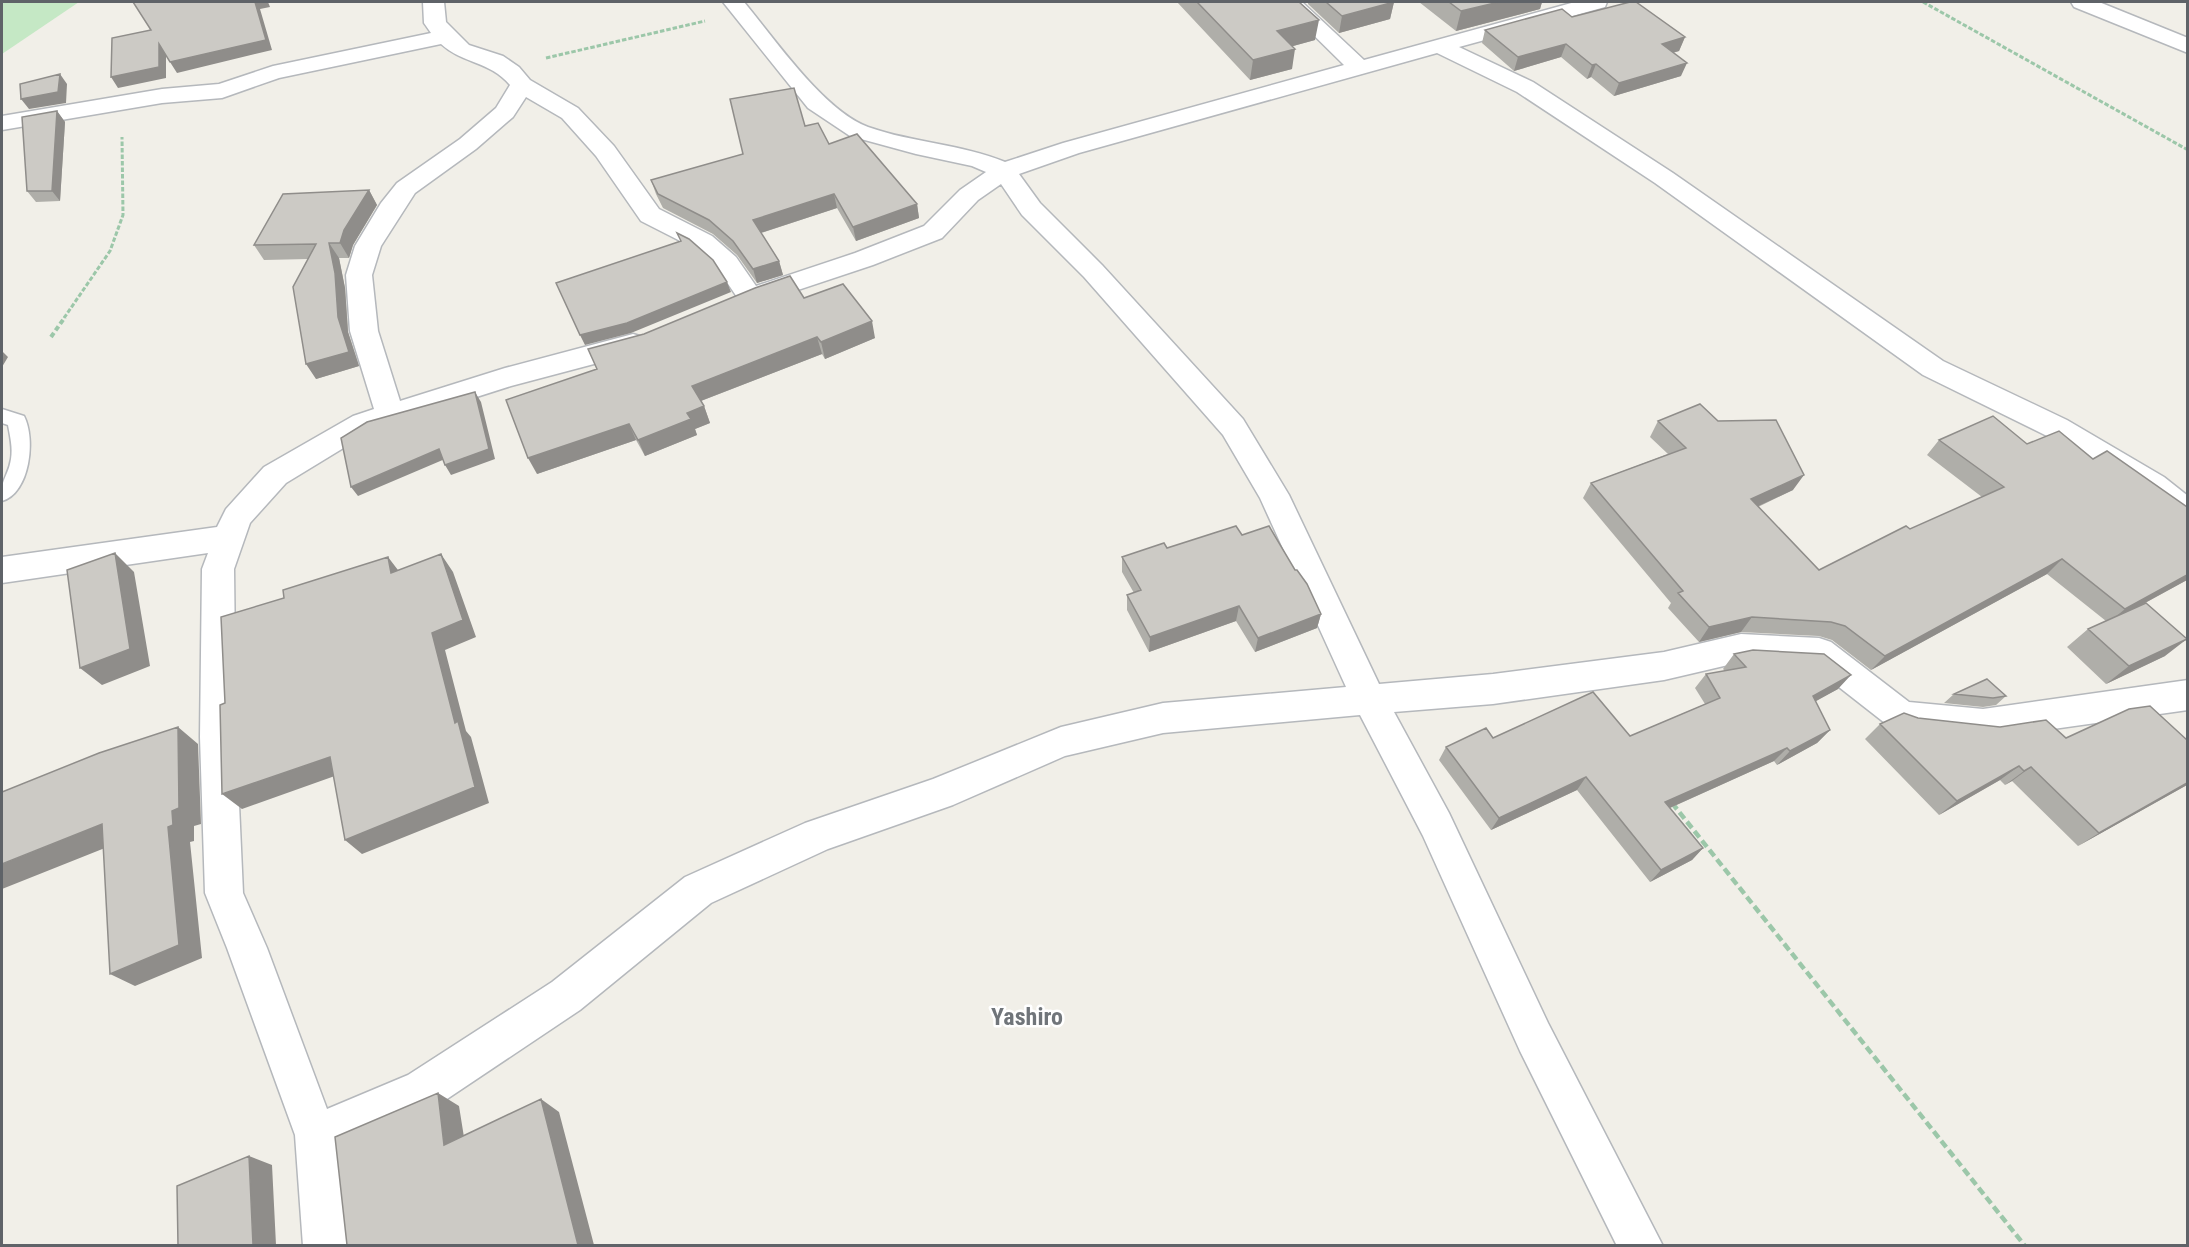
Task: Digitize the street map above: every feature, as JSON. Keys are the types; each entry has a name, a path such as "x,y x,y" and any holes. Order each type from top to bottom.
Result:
{"street":[{"path":"434,2 435,23 460,50 495,61 513,76 570,113 605,151 650,215 704,242 727,263 739,302 864,259 933,232 969,195 1004,171 1071,148 1597,2"},
{"path":"1290,2 1359,67"},
{"path":"2082,2 2187,46"},
{"path":"737,7 816,103 858,131 916,147 979,160 1004,171 1031,209 1093,271 1233,427 1274,495 1369,699 1436,825 1534,1037 1641,1245"},
{"path":"2,123 162,96 222,91 284,71 446,36"},
{"path":"1439,46 1525,87 1792,266 1933,368 2057,428 2153,485 2187,514"},
{"path":"390,415 364,331 359,275 368,246 390,209 406,188 468,144 505,112 513,76"},
{"path":"325,1245 316,1135 247,948 224,893 218,737 218,569 229,538 237,517 275,475 363,423 505,378 590,357 651,338"},
{"path":"2,570 229,538"},
{"path":"316,1135 423,1090 566,996 698,890 818,835 940,793 1061,742 1162,718 1516,686 1664,666 1741,648 1819,652 1902,716 1983,724 2187,695"}],"lane":[{"path":"2,416 17,421 23,455 17,474 2,494"}],"path":[{"path":"1923,2 2187,150"},
{"path":"513,76 737,7"},
{"path":"51,337 110,251 123,215 124,103"},
{"path":"1669,799 2025,1245"}],"green space":[{"path":"2,2 79,2 2,54"}],"building":[{"path":"133,2 255,2 266,40 170,62 159,44 159,67 111,77 112,38 151,30"},
{"path":"1197,2 1299,2 1319,20 1277,31 1295,49 1253,60"},
{"path":"1326,2 1394,2 1342,16"},
{"path":"1449,2 1499,2 1461,11"},
{"path":"1636,2 1685,37 1662,44 1687,63 1619,83 1566,44 1518,57 1485,30 1562,9 1572,17"},
{"path":"60,74 58,92 21,99 20,84"},
{"path":"794,88 805,126 818,123 829,144 857,134 917,204 853,227 834,194 753,220 779,261 753,269 733,241 709,220 658,194 651,180 743,154 730,99"},
{"path":"57,111 52,191 27,191 22,117"},
{"path":"369,190 344,230 340,243 329,243 335,273 338,317 349,352 306,364 293,287 316,244 254,245 283,194"},
{"path":"677,233 689,239 713,260 727,282 627,323 580,335 556,283 681,241"},
{"path":"790,276 804,298 843,284 872,321 821,342 817,337 692,386 704,406 687,413 691,419 638,440 629,424 528,458 506,400 597,369 588,349 644,334"},
{"path":"475,392 489,449 445,465 439,449 351,487 341,438 367,422"},
{"path":"1700,404 1718,421 1776,420 1804,475 1751,499 1819,570 1906,526 1910,529 2004,487 1939,440 1993,416 2027,444 2059,431 2093,459 2107,451 2187,507 2187,575 2125,609 2062,559 1885,656 1845,626 1831,622 1752,617 1709,627 1678,593 1683,591 1591,483 1686,448 1658,421"},
{"path":"1236,526 1242,535 1269,526 1295,570 1307,584 1321,614 1258,638 1239,606 1150,637 1127,595 1141,590 1122,557 1164,543 1167,548"},
{"path":"115,553 130,649 80,668 67,570"},
{"path":"441,554 463,620 432,633 455,723 458,721 475,787 345,840 330,757 222,794 220,705 225,703 221,617 284,598 283,590 388,557 391,573"},
{"path":"2146,603 2187,639 2129,666 2088,629"},
{"path":"1753,650 1824,654 1851,675 1813,696 1830,730 1790,751 1787,748 1665,802 1703,848 1661,870 1586,777 1499,818 1446,747 1486,728 1493,738 1593,692 1630,736 1720,698 1706,674 1746,667 1734,654"},
{"path":"1987,679 2006,696 1993,698 1954,694"},
{"path":"2150,706 2187,740 2187,783 2099,833 2031,767 2024,771 2019,766 1957,801 1880,724 1904,713 1918,718 2000,727 2046,720 2066,738 2129,709"},
{"path":"178,727 179,808 172,811 173,825 168,827 179,945 110,974 102,824 2,864 2,792 99,753"},
{"path":"438,1093 444,1145 541,1099 578,1245 347,1245 335,1137"},
{"path":"249,1156 253,1245 178,1245 177,1186"}],"district":[{"name":"Yashiro","path":"1027,1017"}]}
